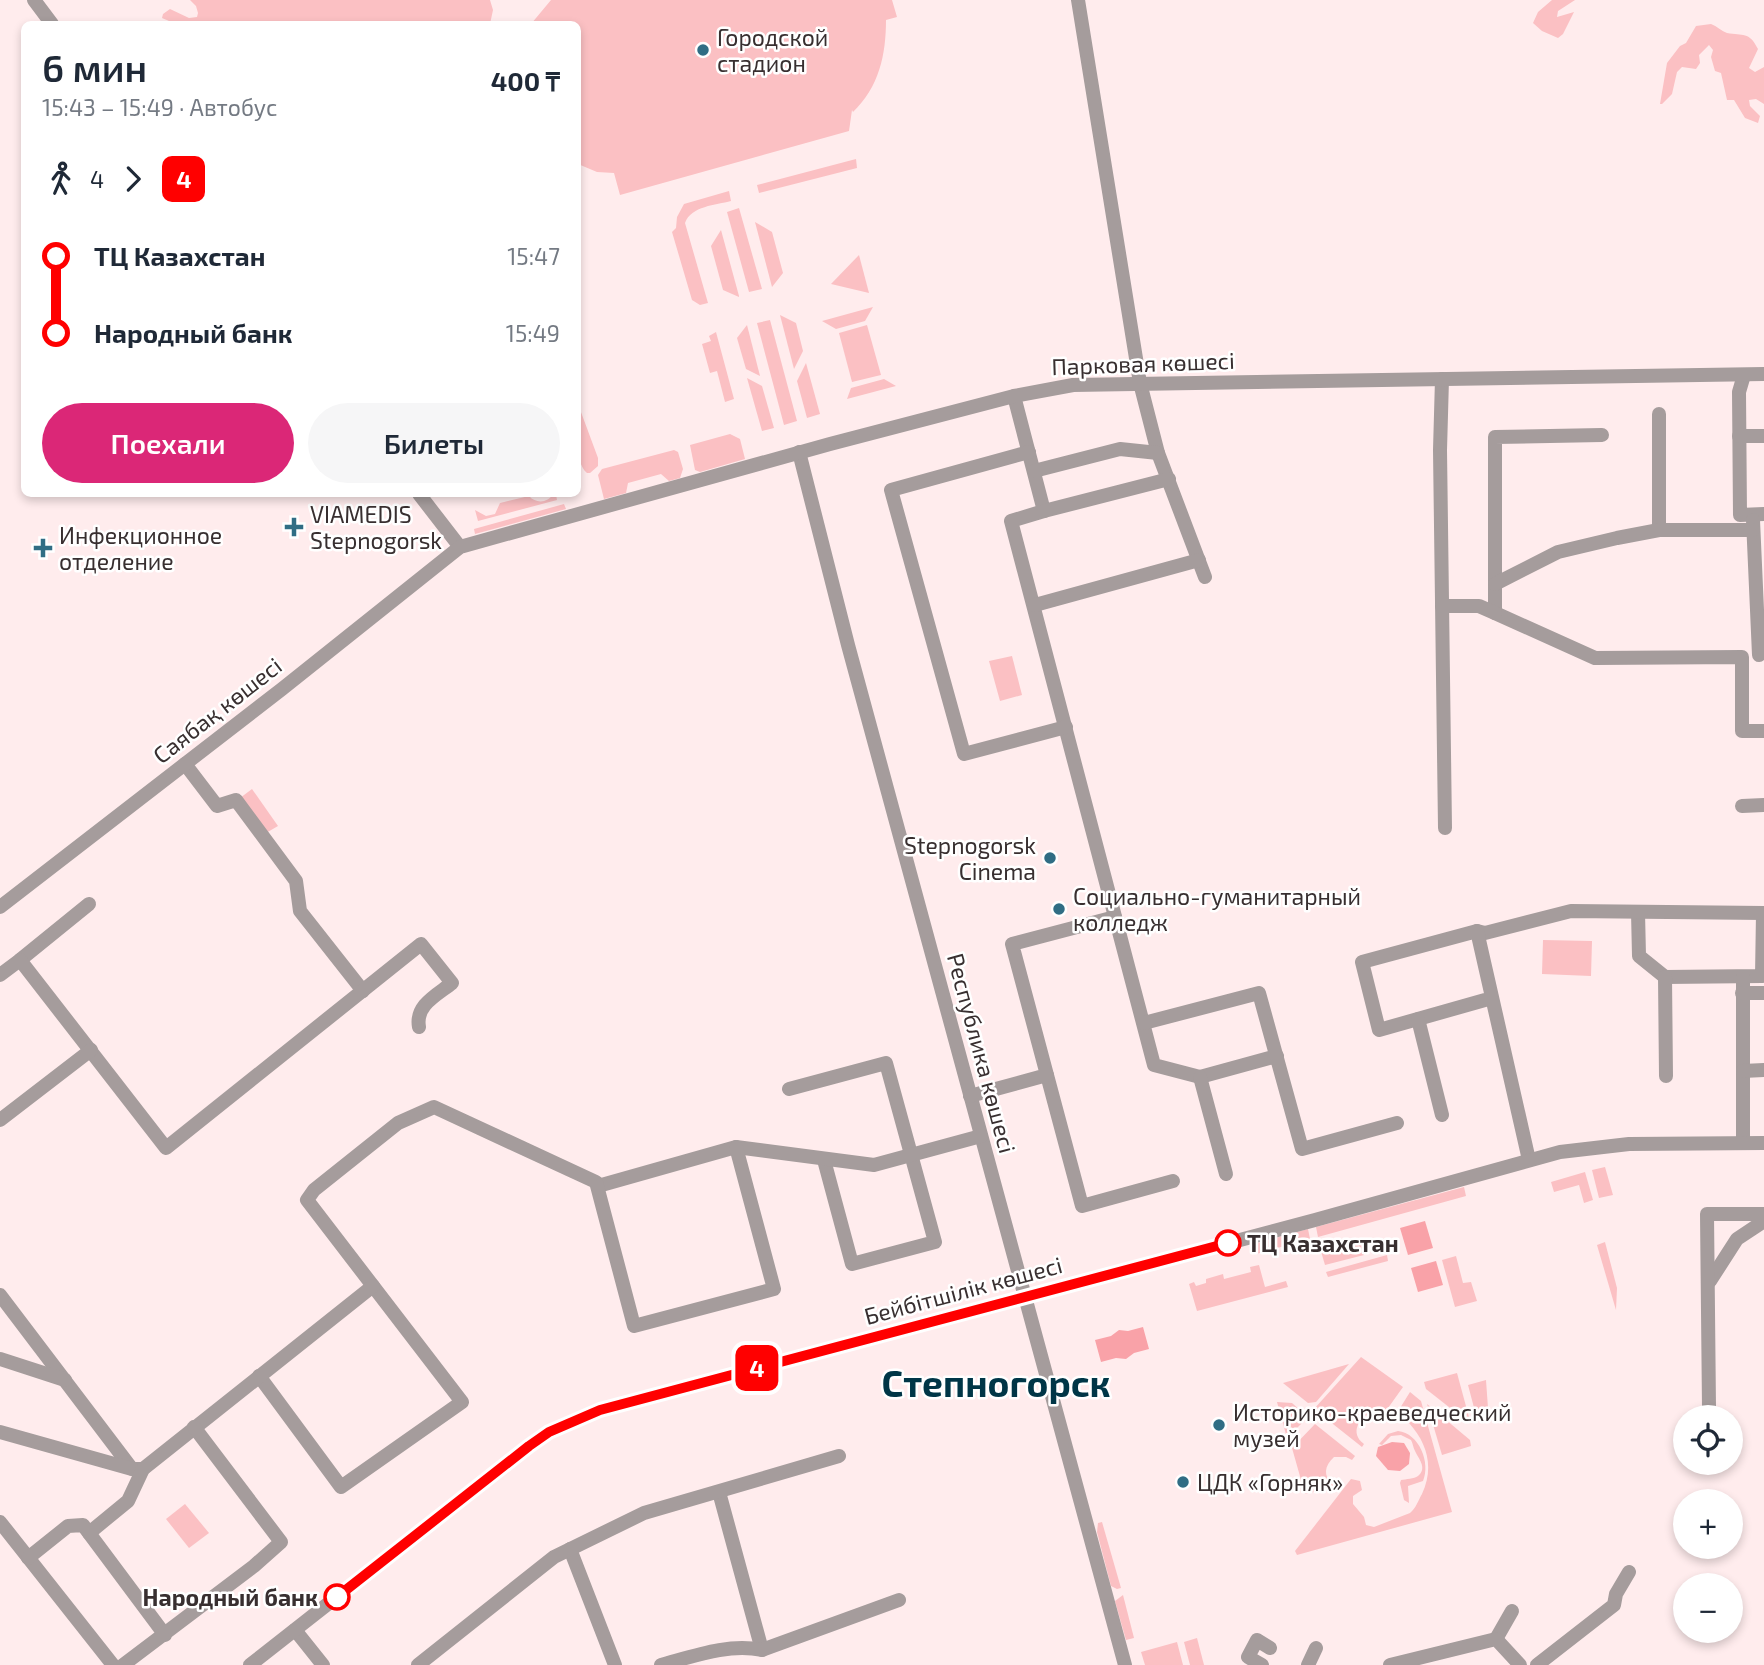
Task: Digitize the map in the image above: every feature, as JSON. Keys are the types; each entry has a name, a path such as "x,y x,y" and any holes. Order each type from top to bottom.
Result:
{"street":[{"path":"34,0 50,21"},
{"path":"1079,0 1140,383 1158,453 1205,577"},
{"name":"Парковая көшесі","path":"460,547 799,452 1014,396 1073,385 1764,374"},
{"path":"1744,375 1740,392 1740,515 1757,520"},
{"path":"1442,379 1440,450 1445,828"},
{"path":"1014,396 1044,512"},
{"path":"1659,414 1659,530"},
{"path":"1495,613 1496,437 1602,435"},
{"path":"1739,436 1764,436"},
{"path":"1034,471 1120,449 1158,453"},
{"name":"Республика көшесі","path":"799,452 848,645 1125,1665"},
{"path":"1029,452 891,489 964,754 1066,727"},
{"path":"1169,479 1012,521 1154,1065 1200,1077 1277,1056"},
{"path":"421,497 460,547"},
{"path":"1442,606 1479,606 1595,657 1762,655 1757,520"},
{"path":"1495,584 1558,552 1659,530 1757,520"},
{"name":"Саябақ көшесі","path":"0,907 460,547"},
{"path":"1035,605 1199,560"},
{"path":"1742,657 1742,731 1764,731"},
{"path":"185,764 217,806 236,800 296,881 300,911 363,990"},
{"path":"1742,806 1764,806"},
{"path":"0,975 89,904"},
{"path":"1492,998 1379,1030 1362,962 1477,931 1485,933 1571,911 1763,913 1762,976 1665,977 1639,956 1638,912"},
{"path":"1115,917 1012,944 1082,1206 1173,1181"},
{"path":"1477,931 1529,1160"},
{"path":"20,960 166,1148 421,944 452,983 421,1008 417,1017 419,1027"},
{"path":"1665,977 1666,1076"},
{"path":"1743,977 1743,1143"},
{"path":"1143,1023 1259,993 1302,1149 1397,1124"},
{"path":"1742,993 1764,993"},
{"path":"1418,1019 1442,1115"},
{"path":"0,1120 91,1050"},
{"path":"789,1089 886,1063 935,1242 852,1264 824,1160"},
{"path":"1743,1071 1764,1070"},
{"path":"970,1096 1046,1075"},
{"path":"1200,1077 1226,1174"},
{"path":"260,1376 341,1487 462,1402 307,1200 314,1190 398,1123 434,1107 596,1182 634,1326 774,1289 736,1147"},
{"path":"598,1186 736,1147 874,1165 981,1136"},
{"name":"Бейбітшілік көшесі","path":"250,1665 529,1446 571,1421 600,1410 1315,1220 1529,1160 1578,1149 1629,1144 1764,1143"},
{"path":"1709,1405 1707,1214 1764,1214"},
{"path":"1708,1283 1737,1239 1764,1221"},
{"path":"89,1533 128,1501 138,1469 169,1450 194,1427 373,1286"},
{"path":"0,1295 138,1469"},
{"path":"0,1359 65,1380"},
{"path":"123,1665 281,1542 194,1427"},
{"path":"0,1432 138,1469"},
{"path":"418,1665 554,1557 570,1549 643,1513 839,1455"},
{"path":"719,1492 762,1650"},
{"path":"0,1522 113,1665"},
{"path":"28,1558 68,1526 83,1525 165,1634"},
{"path":"570,1549 615,1665"},
{"path":"1537,1665 1614,1605 1616,1594 1629,1572"},
{"path":"661,1665 712,1651 745,1646 762,1650 899,1600"},
{"path":"1390,1665 1496,1639 1512,1611"},
{"path":"295,1630 323,1665"},
{"path":"1496,1639 1520,1665"},
{"path":"1262,1665 1248,1657 1257,1640 1270,1647"},
{"path":"1308,1665 1316,1648"}],"shaded area":[{"path":"190,0 490,0 493,10 491,21 169,21 162,18 170,9 189,18 197,17 196,6"},
{"path":"551,0 892,0 897,17 886,20 879,70 869,92 853,112 852,110 849,131 620,195 614,173 597,172 581,165 581,21 534,21"},
{"path":"1552,0 1575,0 1558,11 1557,17 1574,12 1563,34 1558,38 1542,31 1533,23 1538,12"},
{"path":"1711,24 1727,33 1748,37 1758,49 1749,68 1755,72 1764,67 1764,104 1756,99 1749,100 1750,106 1760,116 1758,123 1745,118 1734,100 1727,100 1721,73 1715,71 1711,57 1713,50 1709,45 1699,55 1700,63 1696,69 1682,67 1677,72 1672,94 1660,104 1667,63 1680,46 1686,43 1696,26"},
{"path":"856,159 857,168 759,193 757,185"},
{"path":"729,191 731,201 698,210 688,217 685,223 708,303 700,305 692,300 672,232 676,228 677,217 684,204"},
{"path":"739,208 762,289 749,292 727,212"},
{"path":"755,222 772,232 783,273 772,287"},
{"path":"721,230 739,297 723,290 711,246"},
{"path":"859,255 869,293 831,284"},
{"path":"873,307 865,321 836,329 822,321"},
{"path":"780,315 796,323 803,351 794,369"},
{"path":"770,320 797,421 784,425 757,323"},
{"path":"747,325 760,376 746,369 737,338"},
{"path":"867,325 881,375 852,382 839,333"},
{"path":"716,332 734,399 725,402 717,371 710,373 702,344 711,341 709,336"},
{"path":"806,363 820,414 807,418 797,381"},
{"path":"747,378 762,386 774,428 762,431"},
{"path":"884,379 896,386 847,399 851,388"},
{"path":"581,412 598,458 598,466 590,473 583,467"},
{"path":"730,434 740,439 745,459 700,472 695,470 690,445"},
{"path":"674,450 678,452 683,469 680,478 669,481 661,474 628,483 626,493 604,499 598,475 602,469"},
{"path":"525,497 542,501 556,497 557,500 478,521 475,510 486,516 495,514 500,503"},
{"path":"564,504 566,509 475,534 474,529"},
{"path":"1012,656 1022,695 1000,701 989,661"},
{"path":"252,789 278,826 266,833 240,798"},
{"path":"1543,940 1592,941 1591,976 1542,974"},
{"path":"1605,1167 1613,1195 1599,1198 1592,1170"},
{"path":"1585,1172 1593,1200 1584,1203 1579,1185 1554,1192 1551,1182"},
{"path":"1464,1187 1466,1196 1318,1237 1316,1227"},
{"path":"1425,1221 1433,1248 1408,1255 1400,1228"},
{"path":"1308,1229 1310,1239 1256,1254 1254,1244"},
{"path":"1360,1238 1364,1255 1325,1265 1320,1248"},
{"path":"1605,1242 1617,1288 1616,1310 1597,1245"},
{"path":"1387,1255 1388,1261 1328,1277 1326,1272"},
{"path":"1456,1256 1463,1283 1471,1282 1477,1301 1455,1307 1442,1260"},
{"path":"1436,1261 1443,1285 1418,1292 1411,1268"},
{"path":"1259,1265 1265,1287 1286,1281 1288,1287 1197,1311 1189,1284 1194,1282 1196,1286 1206,1283 1206,1279 1223,1274 1224,1279 1251,1272 1250,1267"},
{"path":"1143,1327 1149,1349 1134,1353 1126,1359 1116,1358 1101,1362 1095,1340 1111,1336 1119,1330 1128,1331"},
{"path":"1361,1357 1403,1387 1383,1415 1374,1412 1360,1421 1357,1435 1364,1444 1362,1447 1314,1409"},
{"path":"1349,1364 1316,1402 1308,1403 1283,1383"},
{"path":"1457,1373 1470,1421 1468,1422 1426,1389 1424,1382"},
{"path":"1486,1380 1488,1408 1482,1410 1483,1417 1477,1419 1468,1385"},
{"path":"1410,1392 1421,1401 1452,1512 1297,1555 1295,1551 1351,1479 1360,1481 1362,1490 1353,1496 1353,1504 1364,1517 1366,1525 1374,1527 1414,1509 1428,1475 1425,1448 1409,1423 1392,1421"},
{"path":"1277,1402 1292,1403 1308,1417 1287,1438"},
{"path":"1427,1404 1470,1440 1471,1446 1442,1455"},
{"path":"1315,1424 1355,1456 1352,1460 1334,1457 1326,1471 1333,1485 1331,1488 1305,1494 1292,1448"},
{"path":"1398,1431 1412,1437 1424,1458 1423,1481 1408,1486 1409,1503 1404,1500 1401,1480 1416,1477 1422,1470 1411,1440 1401,1435 1391,1436 1382,1445 1379,1444 1388,1434"},
{"path":"1392,1442 1404,1443 1410,1453 1409,1464 1400,1471 1388,1470 1376,1456 1378,1447"},
{"path":"185,1504 209,1533 189,1548 166,1519"},
{"path":"1102,1522 1121,1588 1111,1586 1097,1532 1098,1523"},
{"path":"1123,1595 1134,1638 1126,1640 1115,1601"},
{"path":"1197,1638 1204,1665 1190,1665 1184,1642"},
{"path":"1177,1642 1183,1665 1145,1665 1141,1652"}],"bus line":[{"name":"4","path":"337,1597 529,1446 571,1421 600,1410 1228,1243"}],"place":[{"name":"Городской стадион","path":"703,50"},
{"name":"VIAMEDIS Stepnogorsk","path":"294,527"},
{"name":"Инфекционное отделение","path":"43,548"},
{"name":"Stepnogorsk Cinema","path":"1050,858"},
{"name":"Социально-гуманитарный колледж","path":"1059,909"},
{"name":"ТЦ Казахстан","path":"1228,1243"},
{"name":"Историко-краеведческий музей","path":"1219,1425"},
{"name":"ЦДК «Горняк»","path":"1183,1482"},
{"name":"Народный банк","path":"337,1597"}],"district":[{"name":"Степногорск","path":"996,1382"}]}
